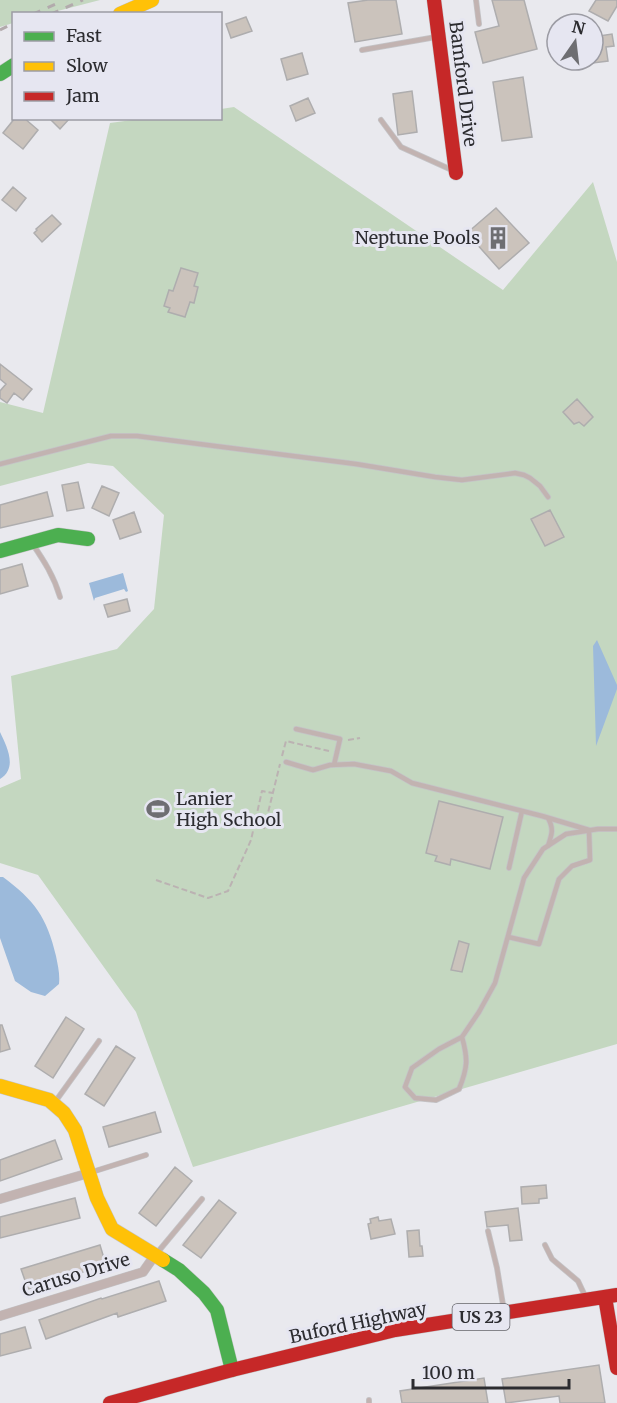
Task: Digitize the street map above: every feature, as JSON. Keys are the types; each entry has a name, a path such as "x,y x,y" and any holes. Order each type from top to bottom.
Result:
{"street":[{"path":"125,12 152,0"},
{"name":"Bamford Drive","path":"434,0 456,172"},
{"path":"0,550 58,535 88,539"},
{"path":"0,1086 49,1100 64,1113 75,1130 97,1198 112,1229 179,1270 204,1293 217,1310 232,1370"},
{"path":"0,1199 89,1173"},
{"name":"Caruso Drive","path":"0,1316 143,1272 155,1256"},
{"path":"611,1296 617,1368"},
{"name":"Buford Highway","path":"110,1403 395,1330 611,1296"}],"lane":[{"path":"476,0 479,24"},
{"path":"362,50 439,36"},
{"path":"381,120 401,147 456,172"},
{"path":"0,464 111,436 136,436 356,464 444,478 474,479 515,473 530,478 548,496"},
{"path":"31,541 56,583 60,597"},
{"path":"296,729 340,739 334,765"},
{"path":"286,762 313,770 334,765 354,764 391,771 412,783 589,830"},
{"path":"509,868 522,811"},
{"path":"548,818 552,826 548,846"},
{"path":"462,1037 466,1050 467,1071 459,1089 436,1100 415,1098 405,1087 412,1068 439,1049 462,1037 495,983 524,878 543,849 566,834 598,829 617,829"},
{"path":"508,937 539,944 559,879 572,866 590,860 589,830"},
{"path":"54,1104 99,1041"},
{"path":"89,1173 146,1155"},
{"path":"155,1256 202,1199"},
{"path":"488,1231 505,1313"},
{"path":"544,1245 552,1259 578,1281 587,1300"}],"path":[{"path":"156,880 207,898 228,891 251,840 262,790 273,793"}],"green space":[{"path":"0,0 100,0 54,12 12,12 12,23 0,27"},
{"path":"234,107 503,290 593,182 617,262 617,1044 193,1167 136,1012 38,875 0,863 0,788 21,779 11,676 117,649 154,609 164,515 113,466 88,463 0,486 0,402 43,413 110,123 132,120 222,120 222,109"}],"water":[{"path":"123,573 128,591 124,589 95,598 94,601 89,583"},
{"path":"597,640 617,689 596,746 593,646"},
{"path":"0,732 10,763 9,769 0,779"},
{"path":"0,877 14,885 31,902 38,910 48,930 59,970 59,984 45,996 31,992 15,981 0,938"}],"building":[{"path":"396,0 402,34 355,42 348,3"},
{"path":"492,0 524,0 537,49 483,63 475,32 499,26"},
{"path":"596,0 617,0 617,6 608,21 605,19 605,12 589,11"},
{"path":"246,17 252,31 231,38 226,24"},
{"path":"612,34 614,46 606,47 608,61 605,61 605,35"},
{"path":"302,53 308,74 287,80 281,59"},
{"path":"523,77 532,137 502,141 493,82"},
{"path":"412,91 417,132 398,135 393,94"},
{"path":"308,98 315,113 296,121 290,106"},
{"path":"13,120 26,120 38,130 23,149 3,133"},
{"path":"51,120 68,120 60,129"},
{"path":"13,187 26,198 16,211 2,200"},
{"name":"Neptune Pools","path":"496,208 529,243 499,269 467,233"},
{"path":"52,215 61,224 42,242 34,233"},
{"path":"181,268 198,273 194,286 198,287 194,303 190,302 185,317 168,312 170,308 164,306 169,290 173,291"},
{"path":"0,364 32,389 23,400 14,393 7,403 0,398 0,391 6,384 0,379"},
{"path":"577,399 593,417 584,426 579,422 574,424 563,412"},
{"path":"78,482 84,508 67,511 62,485"},
{"path":"102,486 119,493 109,516 92,508"},
{"path":"47,492 53,516 0,528 0,505"},
{"path":"550,510 564,537 545,546 531,519"},
{"path":"134,512 141,532 120,539 113,520"},
{"path":"22,564 28,586 0,594 0,570"},
{"path":"127,599 130,611 108,617 104,605"},
{"path":"439,801 503,817 490,869 451,859 450,865 435,861 437,856 426,853"},
{"path":"459,941 469,944 462,972 451,970"},
{"path":"66,1017 84,1029 53,1078 35,1066"},
{"path":"0,1025 2,1025 10,1049 0,1052"},
{"path":"116,1046 135,1058 104,1106 85,1094"},
{"path":"155,1112 161,1132 109,1147 103,1127"},
{"path":"55,1140 62,1159 0,1181 0,1160"},
{"path":"175,1167 192,1181 156,1226 139,1213"},
{"path":"546,1185 547,1198 539,1199 539,1203 522,1204 521,1187"},
{"path":"75,1198 80,1218 0,1238 0,1217"},
{"path":"219,1200 236,1213 201,1258 183,1245"},
{"path":"518,1208 522,1240 510,1241 508,1225 487,1227 485,1212"},
{"path":"378,1217 379,1221 391,1219 395,1234 371,1239 368,1224 371,1223 370,1219"},
{"path":"419,1230 423,1256 409,1257 407,1231"},
{"path":"100,1245 106,1265 28,1289 21,1269"},
{"path":"159,1281 166,1301 118,1317 117,1313 46,1339 39,1320"},
{"path":"25,1327 31,1348 0,1356 0,1334"},
{"path":"599,1365 605,1403 560,1403 559,1396 506,1403 502,1379"},
{"path":"484,1378 488,1403 402,1403 400,1391"}],"railway":[{"path":"56,12 83,0"},
{"path":"38,12 58,3"},
{"path":"0,30 12,24"}],"traffic: fast":[{"path":"0,74 12,66"},
{"path":"0,551 58,535 88,539"},
{"path":"163,1260 179,1270 204,1293 217,1310 232,1370"}],"traffic: slow":[{"path":"125,12 152,0"},
{"path":"0,1086 49,1100 64,1113 75,1130 97,1198 112,1229 163,1260"}],"traffic: jam":[{"path":"434,0 456,173"},
{"path":"110,1403 395,1330 617,1295"},
{"path":"605,1297 617,1368"}],"place":[{"name":"Neptune Pools","path":"498,238"},
{"name":"Lanier High School","path":"158,809"}]}
